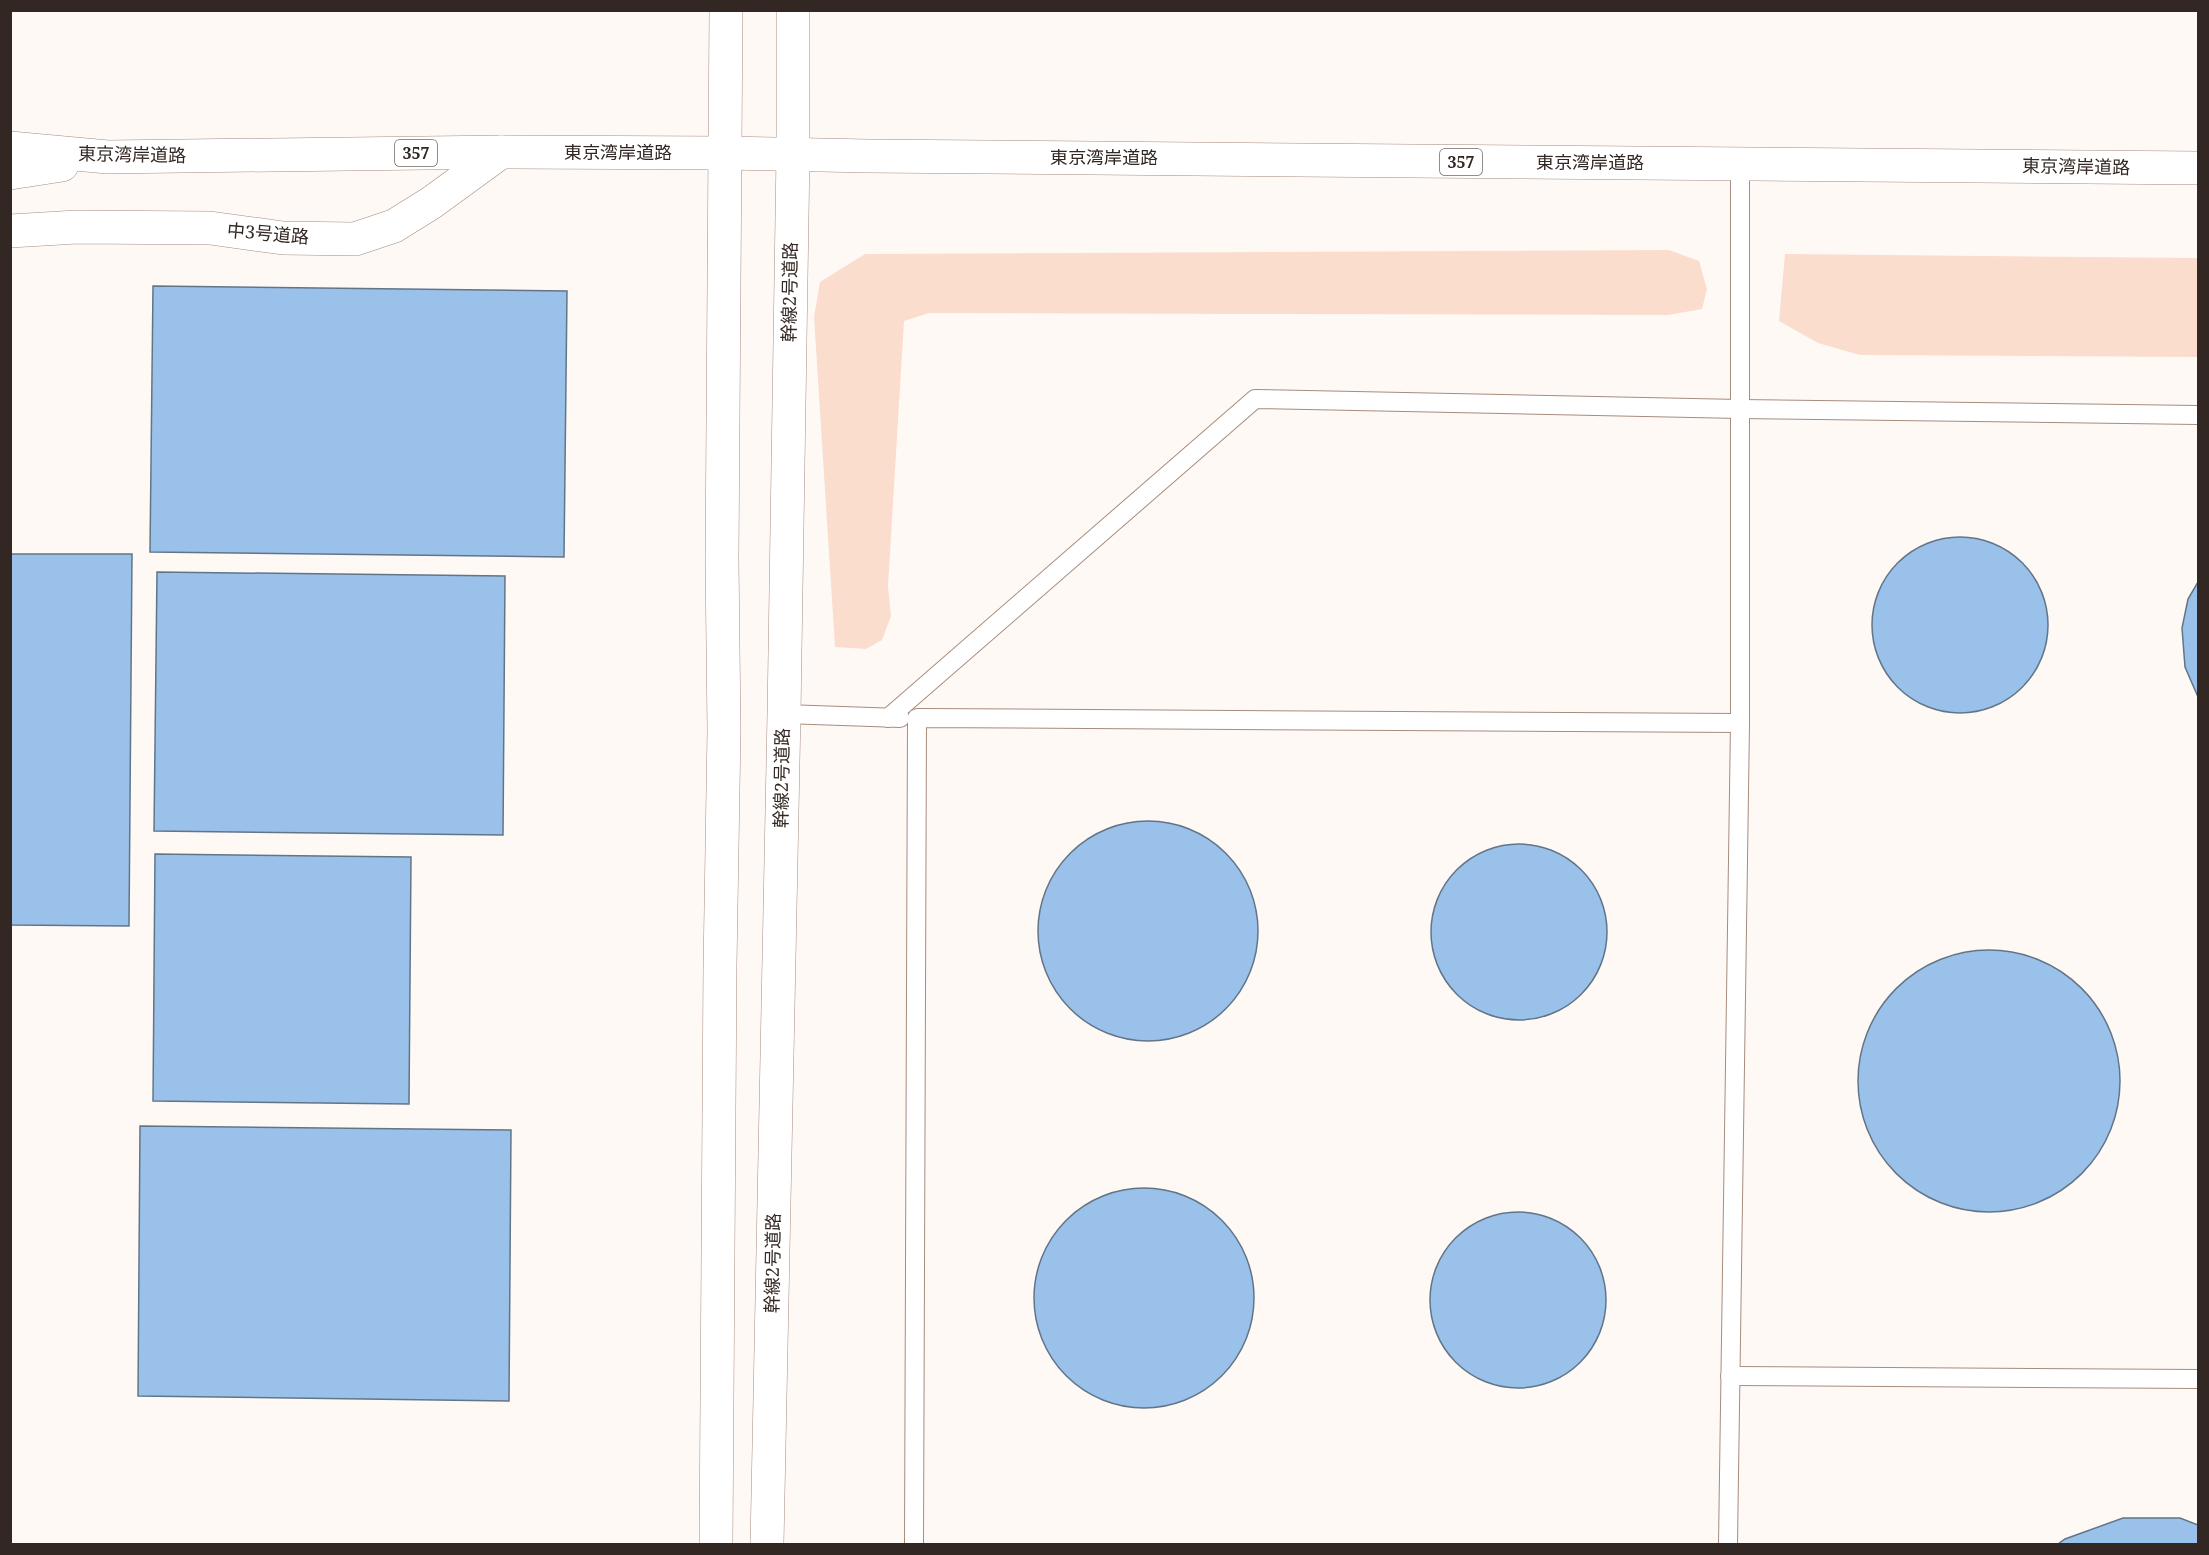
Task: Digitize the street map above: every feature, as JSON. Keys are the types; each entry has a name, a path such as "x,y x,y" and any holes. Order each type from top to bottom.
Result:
{"main road":[{"path":"716,1545 724,731 722,547 726,10"},
{"name":"幹線2号道路","path":"767,1545 784,714 793,155 793,10"},
{"name":"東京湾岸道路","path":"10,148 108,157 501,152 724,153 2199,168"},
{"name":"中3号道路","path":"10,231 77,227 210,228 283,238 356,239 394,226 431,203 501,152"},
{"name":"357","path":"10,173 108,157"}],"lane":[{"path":"1728,1545 1740,723 1740,164"},
{"path":"888,718 1255,399 2199,416"},
{"path":"784,714 888,718 1740,723"},
{"path":"914,1545 917,718"},
{"path":"1730,1376 2199,1379"}],"shaded area":[{"path":"1669,250 1699,261 1707,289 1702,309 1668,315 929,313 904,321 888,586 891,616 882,640 866,649 835,647 814,317 820,282 865,254"},
{"path":"1785,254 2198,258 2198,357 1860,355 1818,343 1779,321"}],"building":[{"path":"153,286 567,291 564,557 150,552"},
{"path":"1960,537 1994,544 2009,552 2022,563 2033,576 2041,591 2048,625 2041,659 2033,674 2022,687 2009,698 1994,706 1960,713 1926,706 1911,698 1898,687 1887,674 1879,659 1872,625 1879,591 1887,576 1898,563 1911,552 1926,544"},
{"path":"10,554 132,554 129,926 10,925"},
{"path":"157,572 505,576 503,835 154,831"},
{"path":"2198,582 2198,697 2185,667 2182,628 2188,599"},
{"path":"1137,821 1159,821 1190,829 1209,839 1226,853 1240,870 1250,889 1256,909 1258,931 1256,953 1250,973 1240,992 1226,1009 1209,1023 1180,1037 1159,1041 1137,1041 1116,1037 1096,1028 1078,1016 1063,1001 1042,963 1038,942 1038,920 1042,899 1051,879 1063,861 1078,846 1116,825"},
{"path":"1519,844 1553,851 1568,859 1581,870 1592,883 1600,898 1607,932 1600,966 1592,981 1581,994 1568,1005 1553,1013 1519,1020 1485,1013 1470,1005 1457,994 1446,981 1438,966 1431,932 1438,898 1446,883 1457,870 1470,859 1485,851"},
{"path":"155,854 411,857 409,1104 153,1101"},
{"path":"1989,950 2015,953 2039,960 2062,972 2090,998 2110,1031 2117,1055 2120,1081 2117,1107 2110,1131 2098,1154 2072,1182 2039,1202 2015,1209 1989,1212 1963,1209 1939,1202 1916,1190 1888,1164 1868,1131 1861,1107 1858,1081 1861,1055 1868,1031 1880,1008 1906,980 1939,960 1963,953"},
{"path":"140,1126 511,1130 509,1401 138,1396"},
{"path":"1133,1188 1155,1188 1186,1196 1205,1206 1222,1220 1236,1237 1246,1256 1252,1276 1254,1298 1252,1320 1246,1340 1236,1359 1222,1376 1205,1390 1176,1404 1155,1408 1133,1408 1112,1404 1092,1395 1074,1383 1059,1368 1038,1330 1034,1309 1034,1287 1038,1266 1047,1246 1059,1228 1074,1213 1112,1192"},
{"path":"1518,1212 1552,1219 1567,1227 1580,1238 1591,1251 1599,1266 1606,1300 1599,1334 1591,1349 1580,1362 1567,1373 1552,1381 1518,1388 1484,1381 1469,1373 1456,1362 1445,1349 1437,1334 1430,1300 1437,1266 1445,1251 1456,1238 1469,1227 1484,1219"},
{"path":"2123,1518 2180,1518 2198,1525 2198,1544 2058,1544 2065,1539"}]}
